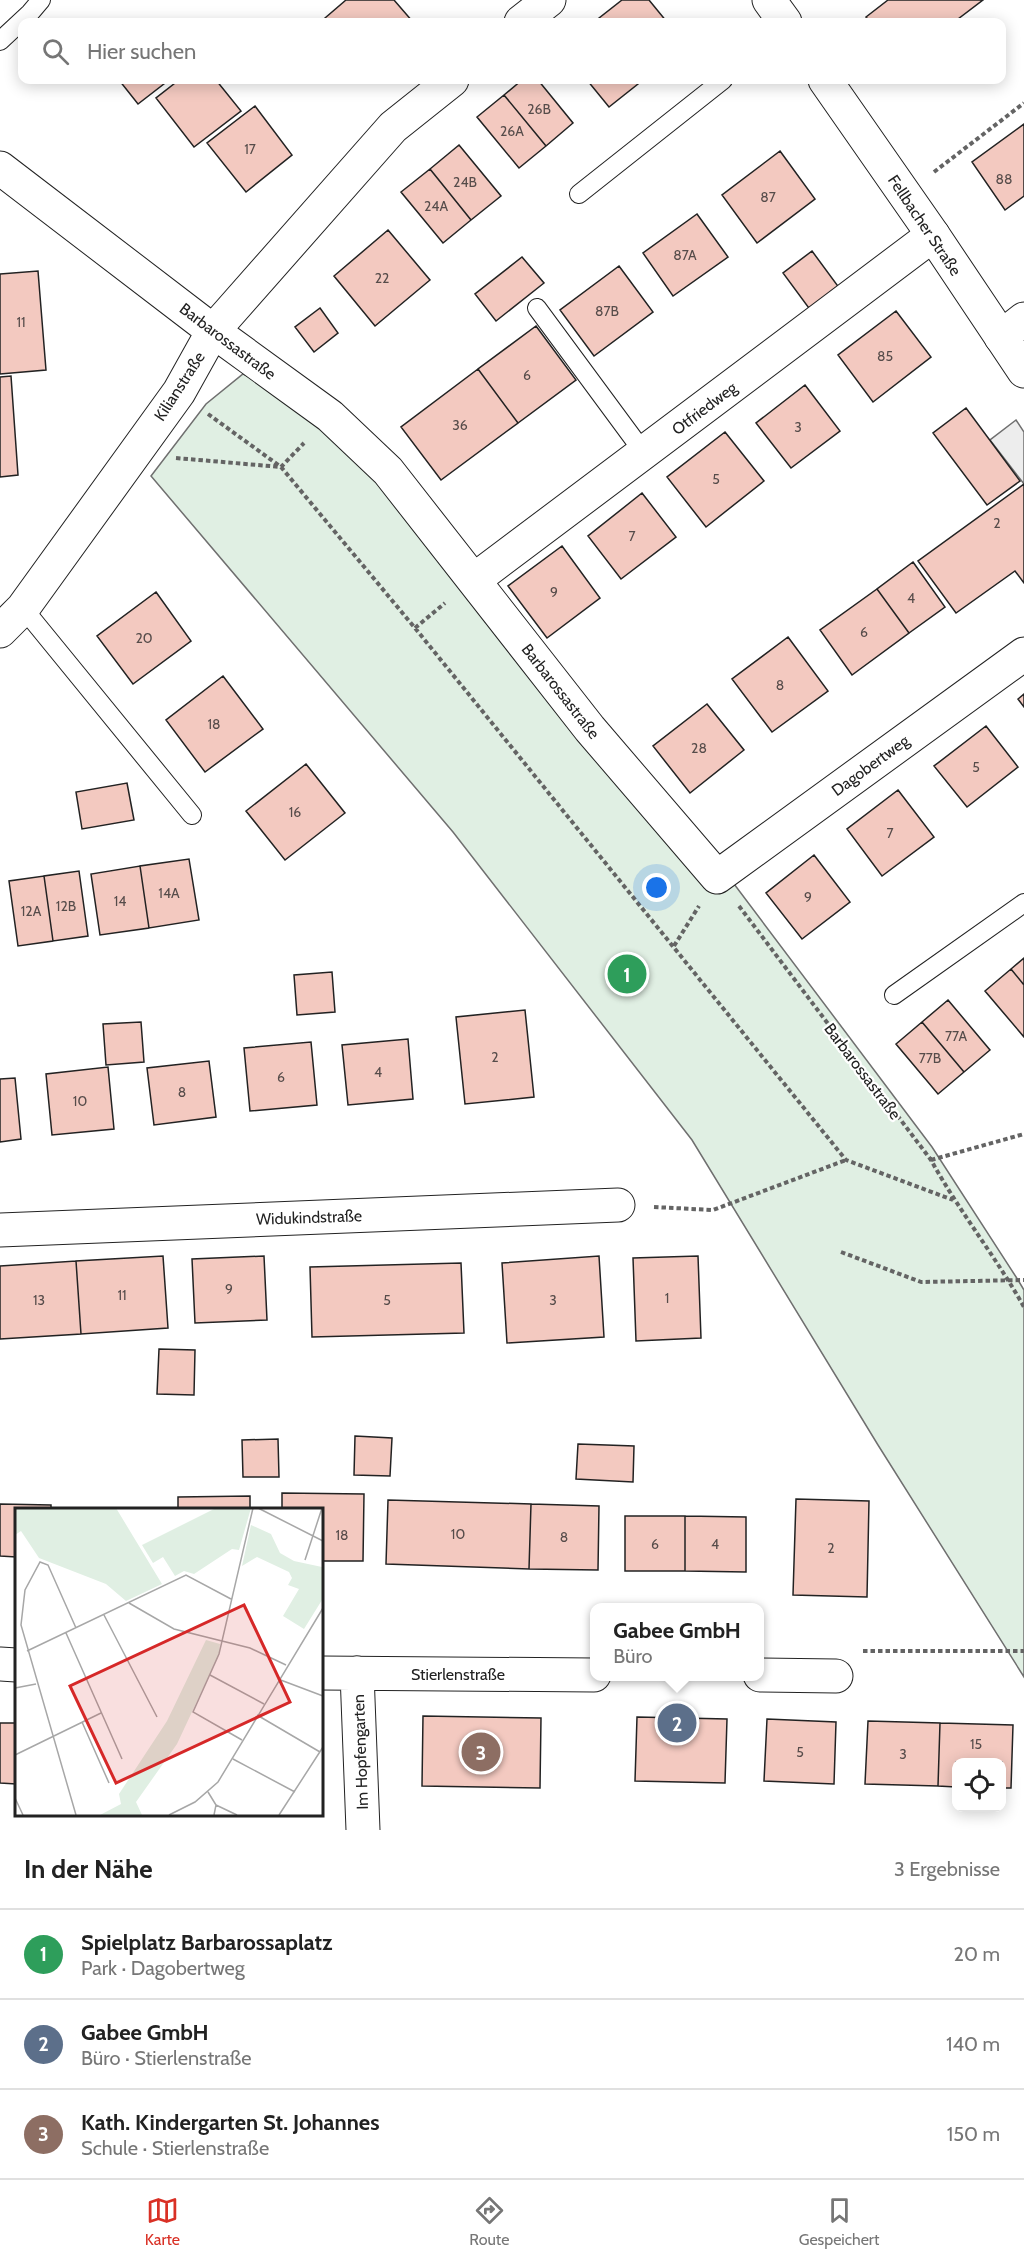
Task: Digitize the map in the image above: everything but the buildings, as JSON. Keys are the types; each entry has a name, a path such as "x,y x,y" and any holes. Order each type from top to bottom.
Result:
{"street":[{"path":"527,18 549,0"},
{"name":"Kilianstraße","path":"0,631 23,608 179,392 213,332 393,127 447,84"},
{"name":"Fellbacher Straße","path":"828,84 933,235 1013,328 1024,371"},
{"name":"Barbarossastraße","path":"0,168 213,332 330,416 388,471 590,729 717,877"},
{"name":"Otfriedweg","path":"474,580 933,235"},
{"name":"Dagobertweg","path":"717,877 1024,654"},
{"name":"Widukindstraße","path":"0,1230 618,1205"},
{"path":"0,1664 15,1665"},
{"name":"Stierlenstraße","path":"322,1672 590,1675"},
{"name":"Im Hopfengarten","path":"357,1673 363,1830"},
{"path":"764,1676 836,1676"}],"lane":[{"path":"25,18 41,0"},
{"path":"0,41 18,24"},
{"path":"579,194 718,84"},
{"path":"537,308 644,453"},
{"path":"23,608 192,815"},
{"path":"894,995 1024,903"}],"path":[{"path":"905,194 1024,103"},
{"path":"179,392 281,468 674,946 846,1160 953,1200"},
{"path":"281,468 330,416"},
{"path":"133,455 281,468"},
{"path":"674,946 717,877"},
{"name":"Barbarossastraße","path":"717,877 931,1160 953,1200 1010,1282 1024,1307"},
{"path":"931,1160 1024,1134"},
{"path":"618,1205 713,1210 846,1160"},
{"path":"841,1252 921,1282 1024,1280"},
{"path":"836,1676 864,1650 1024,1651"}],"green space":[{"path":"243,374 330,416 719,864 932,1147 1024,1290 1024,1677 878,1445 692,1140 453,832 151,476 206,404"}],"shaded area":[{"path":"1016,420 1024,432 1024,484 990,440"}],"place":[{"name":"Spielplatz Barbarossaplatz","path":"627,974"},
{"name":"Gabee GmbH","path":"677,1723"},
{"name":"Kath. Kindergarten St. Johannes","path":"481,1752"}]}
